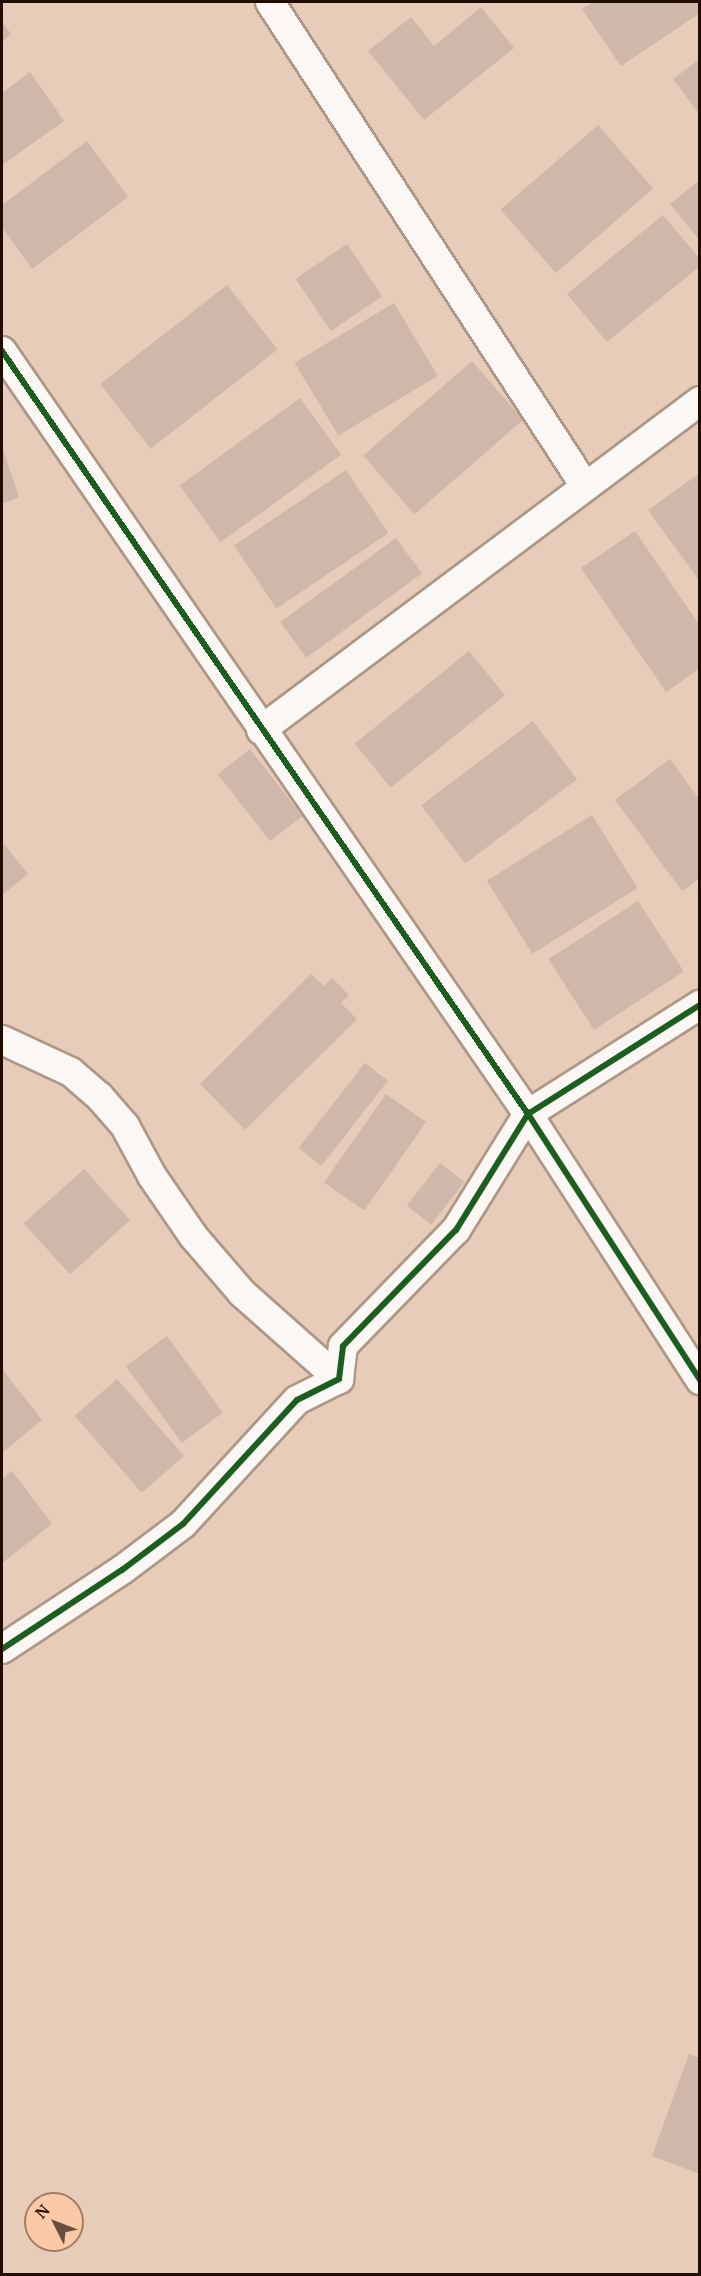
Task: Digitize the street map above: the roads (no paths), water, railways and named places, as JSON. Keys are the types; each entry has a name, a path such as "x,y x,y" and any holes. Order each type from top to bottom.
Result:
{"street":[{"path":"270,2 585,486"},
{"path":"2,351 261,730 528,1114 699,1380"},
{"path":"261,730 699,401"},
{"path":"339,1379 343,1346 456,1230 528,1114 699,1005"},
{"path":"2,1040 71,1072 99,1096 125,1126 152,1176 194,1237 235,1285 339,1379"},
{"path":"2,1649 122,1570 183,1524 297,1400 339,1379"}]}
